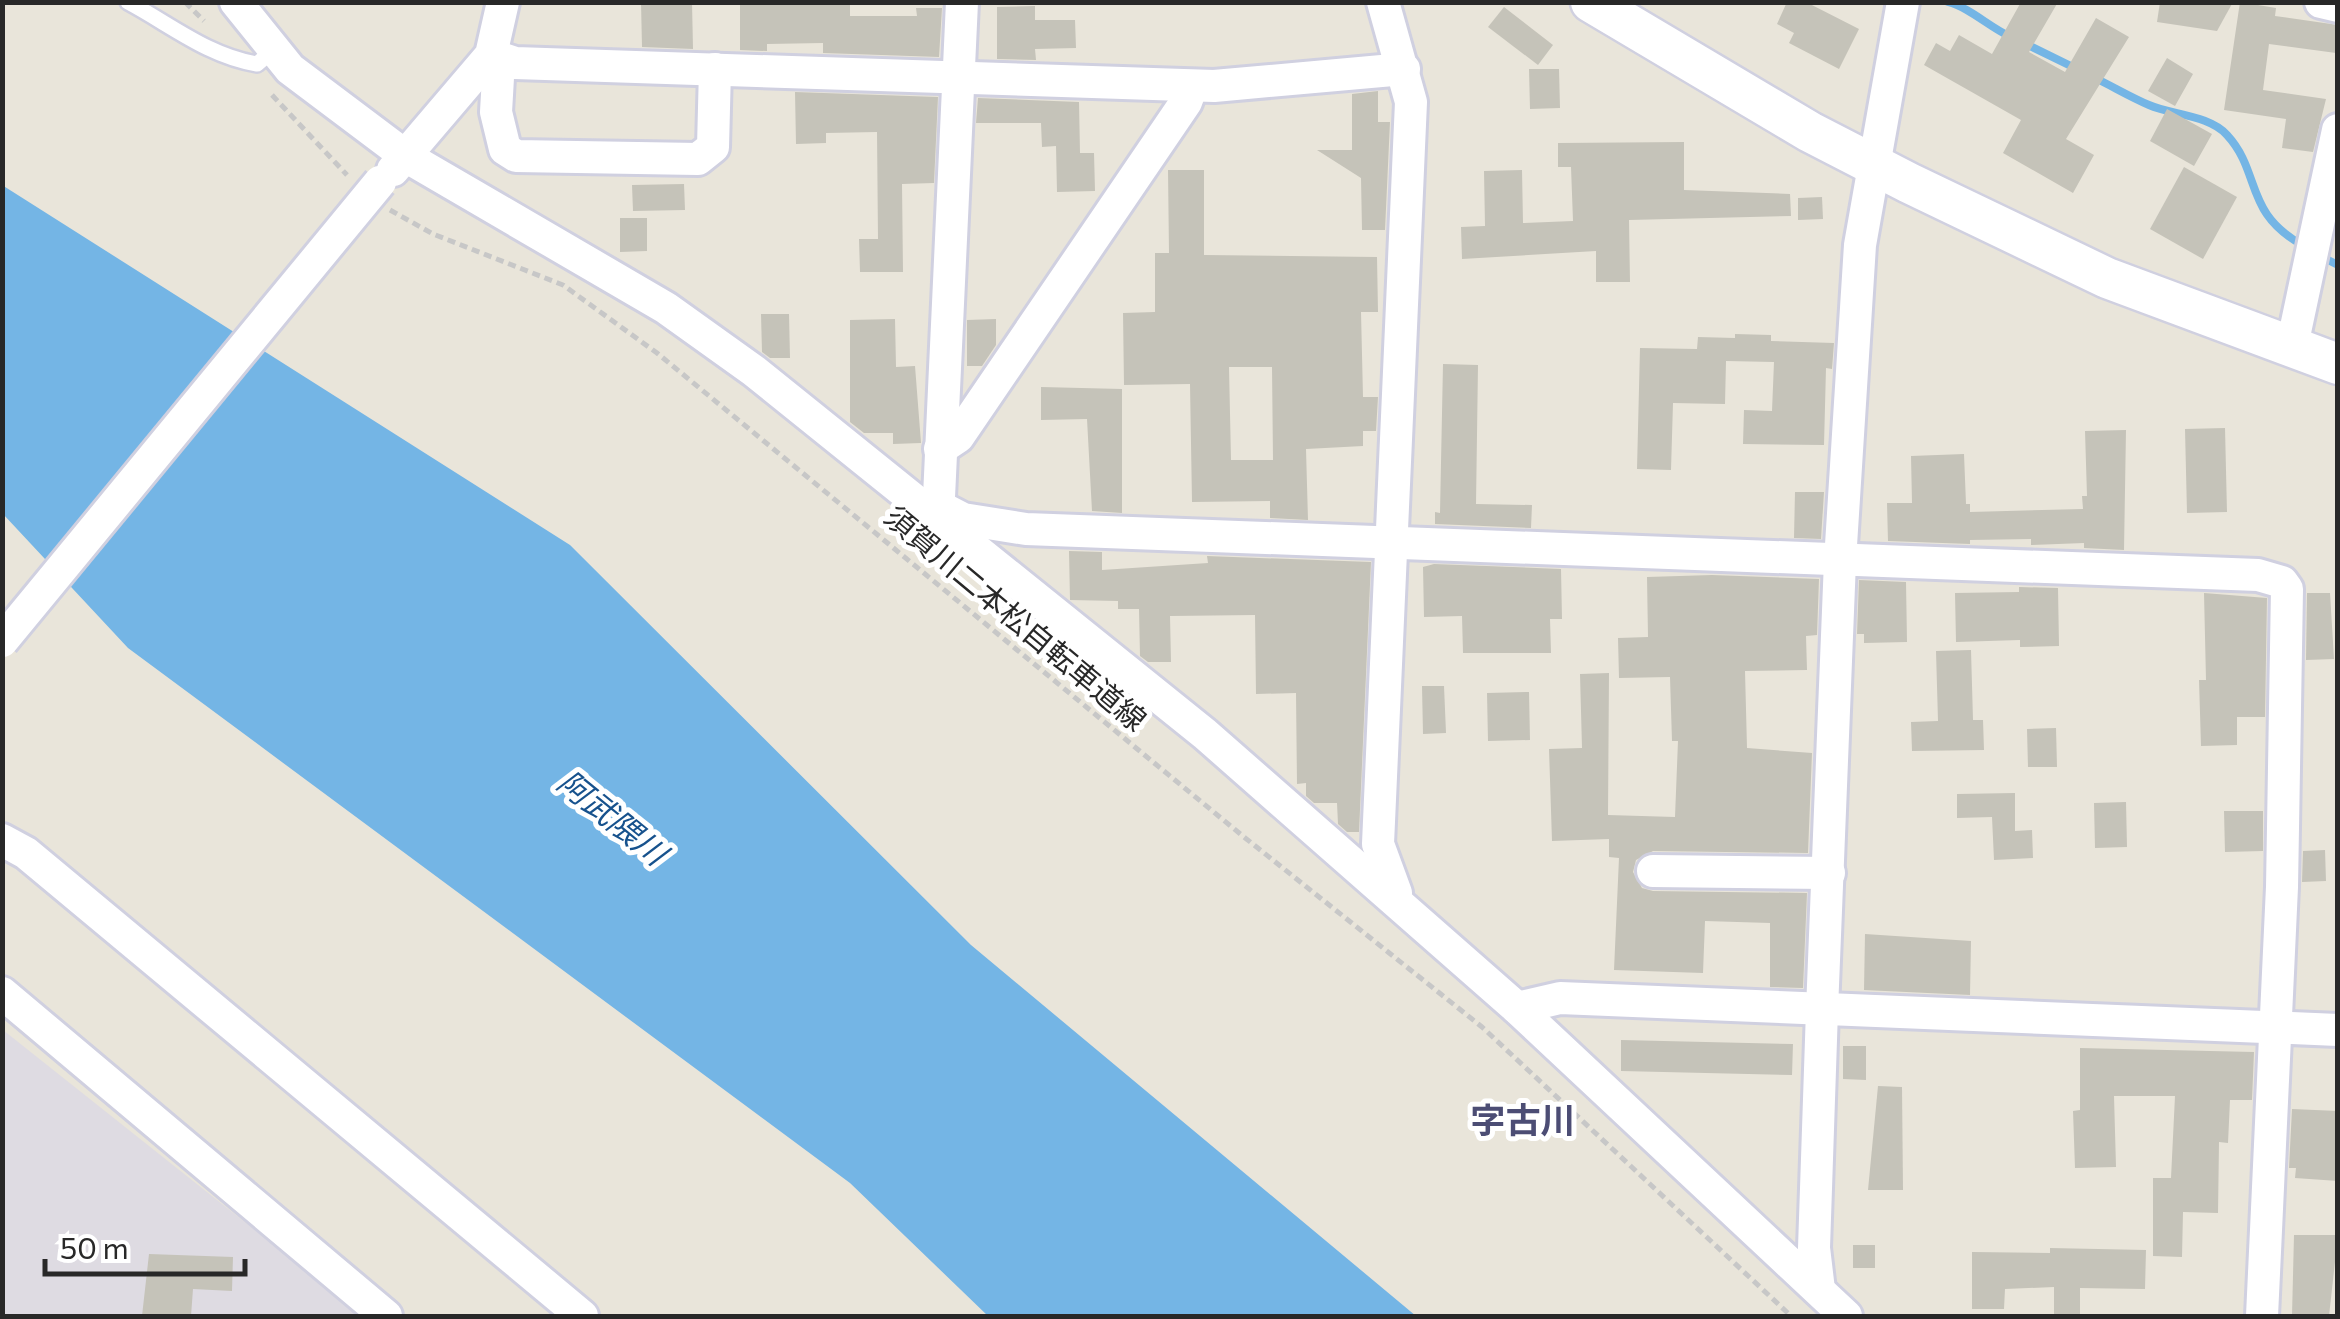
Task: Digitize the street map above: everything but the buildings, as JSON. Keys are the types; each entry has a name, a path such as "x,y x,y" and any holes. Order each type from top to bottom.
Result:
{"street":[{"path":"236,2 256,56 407,157 666,308 933,510 1205,734 1396,899 1846,1316"},
{"path":"504,2 495,57 498,126 505,149 516,156 698,158 713,147 715,69"},
{"path":"933,510 940,449 962,2"},
{"path":"1383,2 1404,69 1410,125 1378,844 1396,899"},
{"path":"1591,2 1810,132 2107,278 2338,364"},
{"path":"1819,1290 1814,1248 1822,1010 1840,561 1860,245 1902,2"},
{"path":"2321,2 2338,6"},
{"path":"495,57 958,80 1192,86 1404,69"},
{"path":"2,641 375,192 495,57"},
{"path":"940,449 958,437 1186,102 1192,86"},
{"path":"2292,346 2338,130"},
{"path":"933,510 963,520 1026,529 2258,575 2282,582 2287,590 2276,1026 2262,1316"},
{"path":"2,876 14,846 582,1316"},
{"path":"1653,871 1829,873"},
{"path":"2,993 386,1316"},
{"path":"1517,1008 1560,998 2338,1030"}],"lane":[{"path":"128,2 199,44 256,56"}],"path":[{"path":"184,2 206,24"},
{"name":"須賀川二本松自転車道線","path":"256,56 375,192 433,234 562,285 657,353 1244,837 1482,1027 1791,1316"}],"shaded area":[{"path":"3,1030 363,1316 3,1316"}],"water":[{"name":"阿武隈川","path":"2,185 570,545 971,945 1416,1316 988,1316 850,1183 128,648 3,514"}],"waterway":[{"path":"1948,2 2009,36"},
{"path":"2026,44 2077,69"},
{"path":"2093,77 2149,105 2219,128 2238,149 2271,220 2304,246"},
{"path":"2320,256 2338,265"}],"district":[{"name":"字古川","path":"1523,1121"}]}
